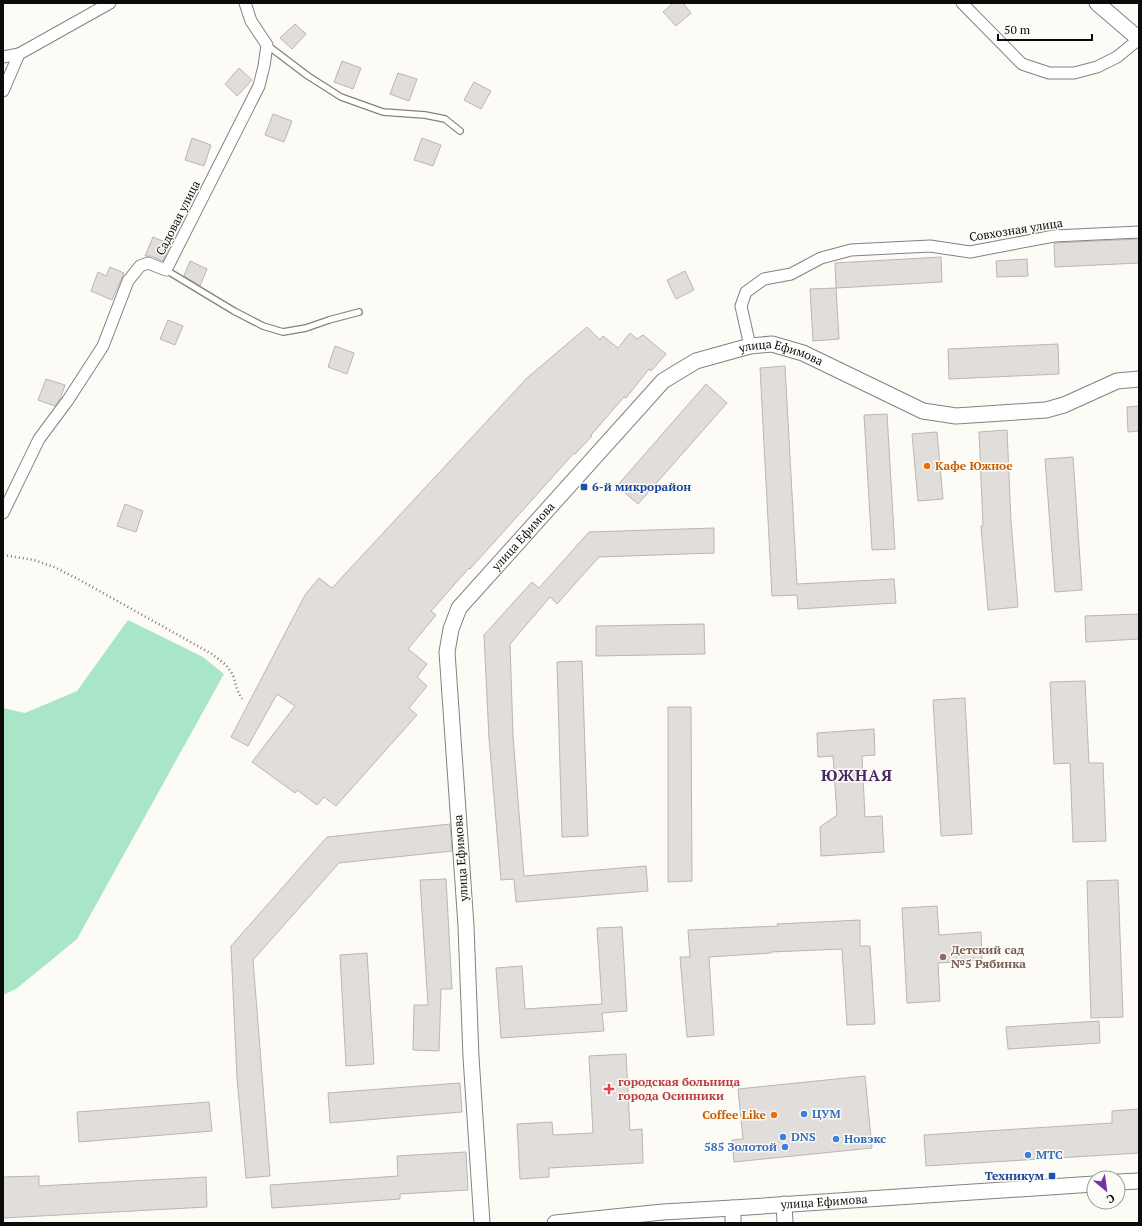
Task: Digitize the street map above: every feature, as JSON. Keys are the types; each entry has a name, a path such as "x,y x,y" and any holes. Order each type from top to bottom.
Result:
{"street":[{"path":"3,57 19,54 110,3"},
{"path":"245,3 251,21 266,45"},
{"path":"962,3 1022,64 1049,73 1074,73 1097,67 1117,57 1139,39 1097,3"},
{"name":"Садовая улица","path":"3,513 39,439 68,400 103,346 128,281 140,266 148,264 166,270 259,86 264,66 266,45"},
{"path":"3,91 19,54"},
{"name":"Совхозная улица","path":"750,346 741,306 746,292 764,279 792,274 820,258 851,250 930,246 970,252 1054,236 1139,232"},
{"name":"улица Ефимова","path":"482,1223 471,1057 466,926 447,652 451,629 459,608 663,381 696,361 750,346 772,344 803,353 923,411 956,416 1046,410 1064,405 1117,381 1139,380"},
{"path":"1126,1182 1139,1181"},
{"name":"улица Ефимова","path":"555,1223 663,1212 733,1216 784,1204 1086,1185"},
{"path":"784,1204 785,1223"}],"lane":[{"path":"266,45 308,76 341,97 383,112 425,115 445,120 460,131"},
{"path":"166,270 234,311 263,326 283,332 306,328 359,312"}],"path":[{"path":"3,555 34,560 54,567 212,654 226,665 233,675 242,699"}],"green space":[{"path":"128,620 203,657 224,674 77,939 16,989 3,995 3,708 25,713 77,691"}],"building":[{"path":"673,3 683,3 691,13 676,26 663,12"},
{"path":"295,24 306,34 292,49 280,38"},
{"path":"342,61 361,68 353,89 334,82"},
{"path":"239,68 252,80 237,96 225,84"},
{"path":"398,73 417,79 409,101 390,94"},
{"path":"474,82 491,91 481,109 464,100"},
{"path":"273,114 292,121 284,142 265,135"},
{"path":"192,138 211,145 204,166 185,160"},
{"path":"422,138 441,145 433,166 414,160"},
{"path":"153,237 170,244 163,261 151,256 145,256"},
{"path":"1139,239 1139,263 1055,267 1054,243"},
{"path":"941,257 942,282 836,288 835,263"},
{"path":"1027,259 1028,276 997,277 996,261"},
{"path":"190,261 207,269 200,286 184,276"},
{"path":"110,267 124,273 112,300 91,291 98,272 106,276"},
{"path":"685,271 694,290 676,299 667,280"},
{"path":"836,288 839,339 813,341 810,289"},
{"path":"168,320 183,326 175,345 160,339"},
{"path":"587,327 600,340 603,336 618,348 630,333 637,339 643,335 666,354 651,371 649,369 626,398 624,397 591,435 592,436 575,454 574,453 431,611 436,615 408,649 427,664 417,677 427,686 409,708 417,715 336,806 324,797 317,805 297,790 295,793 252,762 295,706 277,694 248,746 231,737 305,595 319,578 332,588 527,378"},
{"path":"1058,344 1059,374 949,379 948,349"},
{"path":"335,346 354,353 347,374 328,367"},
{"path":"785,366 797,584 894,579 896,603 798,609 797,595 772,596 760,368"},
{"path":"46,379 65,385 60,399 55,406 38,400"},
{"path":"706,384 727,403 638,504 617,486"},
{"path":"1139,406 1139,431 1128,432 1127,407"},
{"path":"887,414 895,549 872,550 864,415"},
{"path":"1007,430 1011,521 1018,607 988,610 981,526 983,526 979,432"},
{"name":"Кафе Южное","path":"937,432 943,499 918,501 912,434"},
{"path":"1073,457 1082,590 1055,592 1045,459"},
{"path":"125,504 143,511 136,532 117,526"},
{"path":"714,528 714,553 599,557 557,604 550,597 510,644 513,736 524,876 646,866 648,891 516,902 514,879 501,880 489,738 484,635 532,582 539,588 589,532"},
{"path":"1139,614 1139,639 1086,642 1085,616"},
{"path":"704,624 705,654 596,656 596,626"},
{"path":"582,661 588,836 562,837 557,662"},
{"path":"1085,681 1089,763 1103,763 1106,841 1073,842 1070,763 1054,764 1050,682"},
{"path":"965,698 972,834 941,836 933,700"},
{"path":"668,707 691,707 692,881 668,882"},
{"path":"874,729 875,755 862,756 865,817 882,816 884,852 821,856 820,827 837,815 833,756 818,757 817,733"},
{"path":"450,824 452,851 339,863 253,960 270,1176 246,1178 237,1078 231,946 327,837"},
{"path":"446,879 452,989 441,989 439,1051 413,1050 414,1005 428,1005 420,880"},
{"path":"1118,880 1123,1017 1091,1018 1087,881"},
{"name":"Детский сад №5 Рябинка","path":"937,906 939,935 981,932 982,960 938,963 940,1001 907,1003 902,908"},
{"path":"860,920 860,946 870,946 875,1024 847,1025 842,949 771,952 709,957 714,1035 687,1037 680,957 690,957 688,930 778,926 777,924"},
{"path":"622,927 627,1011 602,1013 604,1031 501,1038 496,968 522,966 525,1009 602,1004 597,928"},
{"path":"367,953 374,1064 346,1066 340,955"},
{"path":"1099,1021 1100,1043 1008,1049 1006,1027"},
{"name":"городская больница города Осинники","path":"626,1054 630,1130 642,1129 643,1163 549,1168 549,1177 520,1179 517,1124 552,1122 553,1135 593,1133 589,1056"},
{"name":"ЦУМ","path":"865,1076 872,1148 734,1162 732,1140 743,1139 738,1089"},
{"path":"460,1083 462,1112 330,1123 328,1093"},
{"path":"209,1102 212,1131 79,1142 77,1112"},
{"path":"1139,1109 1139,1153 926,1166 924,1135 1112,1123 1112,1111"},
{"path":"466,1152 468,1190 400,1194 400,1199 272,1208 270,1185 398,1176 397,1156"},
{"path":"39,1176 39,1186 206,1177 207,1207 3,1218 3,1177"}],"place":[{"name":"Кафе Южное","path":"927,466"},
{"name":"6-й микрорайон","path":"584,487"},
{"name":"Детский сад №5 Рябинка","path":"943,957"},
{"name":"городская больница города Осинники","path":"609,1089"},
{"name":"ЦУМ","path":"804,1114"},
{"name":"Coffee Like","path":"774,1115"},
{"name":"DNS","path":"783,1137"},
{"name":"Новэкс","path":"836,1139"},
{"name":"585 Золотой","path":"785,1147"},
{"name":"МТС","path":"1028,1155"},
{"name":"Техникум","path":"1052,1176"}],"district":[{"name":"ЮЖНАЯ","path":"857,775"}]}
